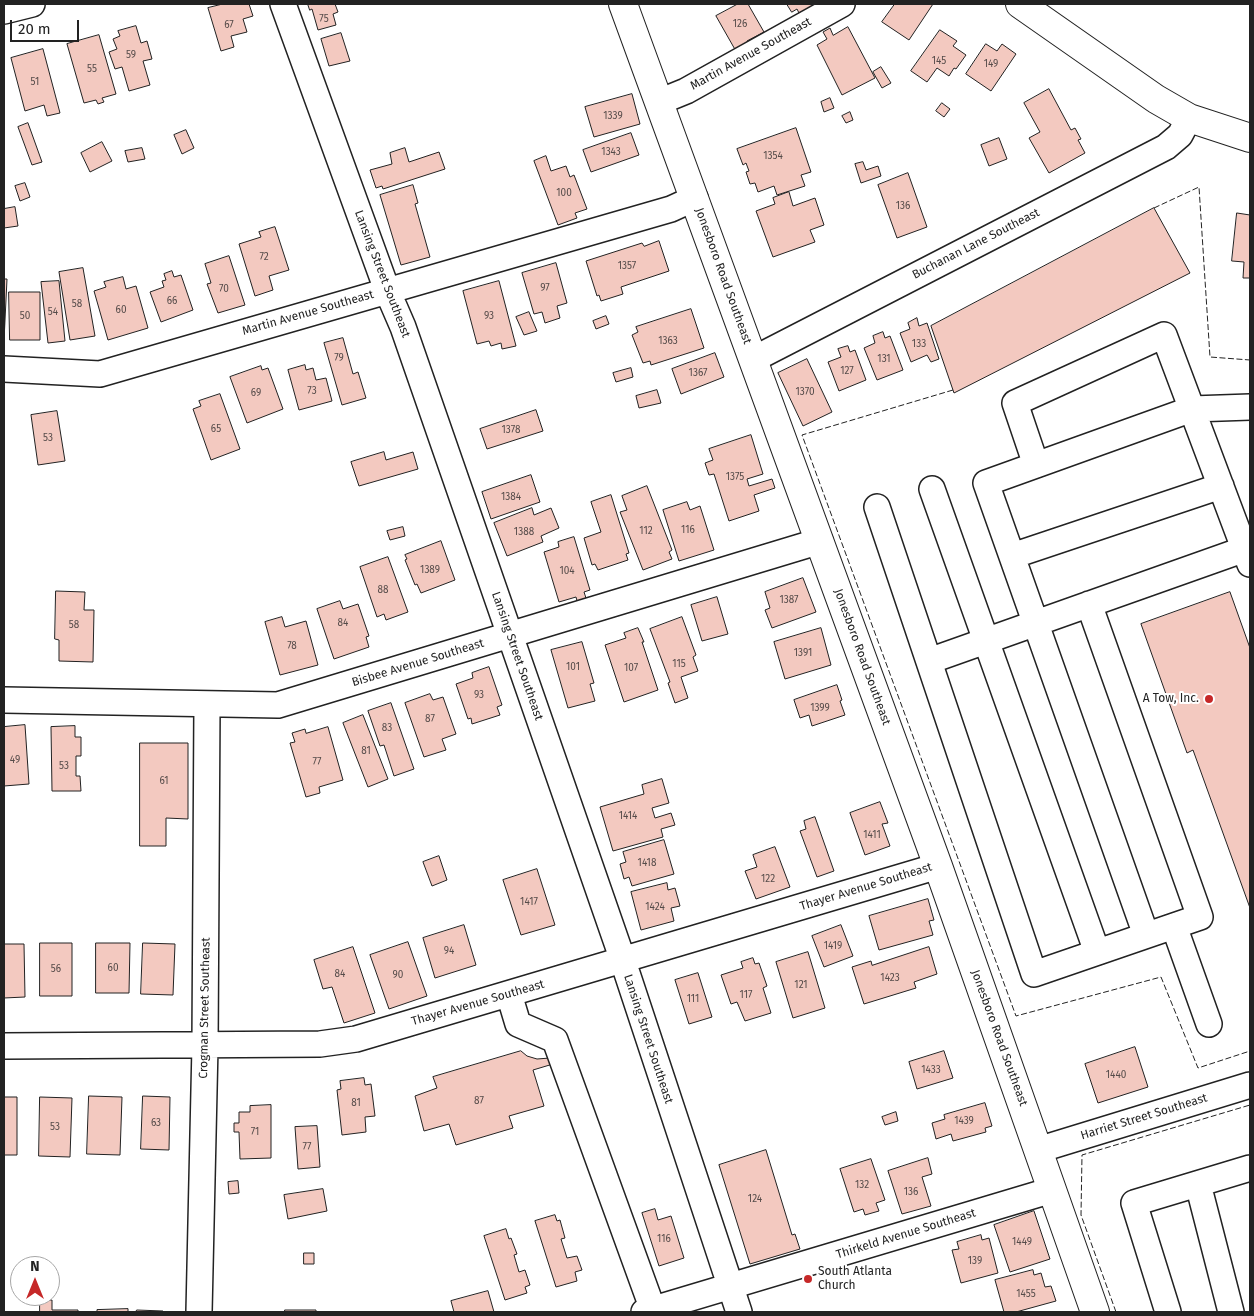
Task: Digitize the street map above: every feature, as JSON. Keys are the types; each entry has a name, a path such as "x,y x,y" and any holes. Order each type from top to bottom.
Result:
{"main road":[{"name":"Jonesboro Road Southeast","path":"623,4 938,866 1095,1312"},
{"path":"1020,4 1156,99 1189,118 1250,138"}],"street":[{"path":"4,11 32,4"},
{"name":"Lansing Street Southeast","path":"282,4 387,290 403,327 623,961 739,1312"},
{"name":"Martin Avenue Southeast","path":"659,102 686,91 842,4"},
{"name":"Buchanan Lane Southeast","path":"754,359 1166,147 1180,135 1189,118"},
{"name":"Martin Avenue Southeast","path":"4,369 100,374 671,209 695,198"},
{"path":"929,661 1089,604 1248,556 1164,335 1016,403 1036,465"},
{"path":"1146,935 986,483 1192,409 1250,407"},
{"path":"1012,556 1221,486"},
{"path":"932,489 1097,952"},
{"path":"877,506 1034,974 1200,917 1089,604"},
{"name":"Bisbee Avenue Southeast","path":"4,700 278,705 820,541"},
{"name":"Crogman Street Southeast","path":"199,1312 205,1046 207,704"},
{"name":"Thayer Avenue Southeast","path":"4,1046 320,1044 356,1039 938,866"},
{"path":"1174,926 1209,1024"},
{"path":"509,994 518,1024 555,1040 649,1311"},
{"name":"Harriet Street Southeast","path":"1038,1150 1250,1085"},
{"path":"1168,1312 1134,1203 1250,1168"},
{"path":"1198,1184 1231,1312"},
{"name":"Thirkeld Avenue Southeast","path":"649,1311 1052,1190"}],"building":[{"path":"223,4 249,4 253,16 243,19 247,32 231,36 234,47 221,51 208,8"},
{"path":"308,4 335,4 338,12 333,14 336,25 318,30 312,9 310,10"},
{"path":"738,4 748,4 764,32 747,41 750,46 737,53 716,16"},
{"path":"787,4 817,4 799,13 797,9 792,12"},
{"path":"895,4 933,4 909,40 882,22"},
{"path":"136,26 141,43 147,41 152,59 143,61 150,85 129,91 122,67 115,69 109,52 117,49 113,39 120,36 118,31"},
{"path":"848,27 875,78 842,95 817,45 827,39 823,32 830,28 833,35"},
{"path":"940,30 957,41 953,46 966,55 949,76 937,68 927,82 911,71"},
{"path":"341,33 350,61 329,66 321,39"},
{"path":"99,35 116,94 102,98 104,102 98,104 96,100 84,103 67,44"},
{"path":"986,44 997,51 1002,44 1016,54 991,91 966,74"},
{"path":"43,49 60,113 47,116 44,105 25,111 11,58"},
{"path":"881,67 891,83 882,88 873,72"},
{"path":"1049,89 1071,130 1075,128 1081,139 1078,140 1085,153 1049,173 1029,138 1040,132 1024,103"},
{"path":"632,94 640,124 594,137 585,107"},
{"path":"830,98 834,108 824,112 821,102"},
{"path":"942,103 950,109 944,117 936,111"},
{"path":"850,112 853,120 846,123 842,116"},
{"path":"28,123 42,162 32,165 18,127"},
{"path":"796,128 811,172 801,175 805,186 777,195 774,186 758,192 755,183 750,184 746,172 749,171 746,163 743,165 737,149"},
{"path":"186,130 194,148 182,154 174,135"},
{"path":"631,133 639,155 591,172 583,150"},
{"path":"999,138 1007,159 989,166 981,145"},
{"path":"102,142 112,161 90,172 81,153"},
{"path":"142,148 145,159 128,162 125,151"},
{"path":"405,148 409,162 439,152 445,169 383,189 382,186 376,188 370,170 392,164 390,153"},
{"path":"546,156 551,171 566,166 570,177 574,175 587,209 575,213 577,218 558,225 534,161"},
{"path":"863,162 866,170 878,166 881,176 861,183 855,164"},
{"path":"908,173 927,227 897,238 878,185"},
{"path":"25,183 30,197 20,201 15,186"},
{"path":"413,185 418,203 415,204 430,257 401,265 380,195"},
{"path":"789,192 793,206 815,198 824,225 810,230 815,242 773,257 756,211 775,204 773,198"},
{"path":"15,207 18,226 4,228 4,209"},
{"path":"1154,208 1190,273 954,393 931,326"},
{"path":"1237,213 1250,215 1250,278 1243,278 1244,262 1232,261"},
{"path":"275,227 289,270 269,276 273,290 255,296 239,244 261,237 259,232"},
{"path":"659,241 669,271 621,287 623,294 601,301 599,295 597,296 586,261 642,243 644,246"},
{"path":"229,256 245,305 218,313 207,284 211,283 205,264"},
{"path":"556,263 567,303 557,306 560,318 545,323 542,312 534,314 522,273"},
{"path":"83,268 95,336 70,340 59,272"},
{"path":"172,271 174,277 181,275 193,310 161,322 150,292 164,287 162,281 166,280 164,274"},
{"path":"123,277 126,289 136,286 148,328 108,340 94,291 106,287 104,282"},
{"path":"4,279 7,279 4,341"},
{"path":"59,281 65,341 48,343 41,282"},
{"path":"499,281 516,346 502,349 501,343 491,346 489,341 477,344 463,291"},
{"path":"9,292 40,292 40,340 10,340"},
{"path":"691,309 704,348 651,365 650,361 643,363 632,335 638,332 636,327"},
{"path":"529,312 537,331 524,335 516,317"},
{"path":"606,316 609,324 596,329 593,321"},
{"path":"917,318 919,326 927,323 939,359 931,362 927,355 911,362 900,333 910,329 908,323"},
{"path":"883,332 885,338 890,336 903,370 877,380 864,348 875,343 873,336"},
{"path":"343,338 353,374 358,372 366,398 342,405 324,343"},
{"path":"848,346 850,352 855,350 866,380 839,391 828,362 841,357 838,349"},
{"path":"715,353 724,377 681,394 672,369"},
{"path":"807,359 832,412 803,426 778,373"},
{"path":"305,365 306,370 313,368 316,380 326,378 332,401 299,410 288,370"},
{"path":"261,366 262,370 268,368 283,409 247,423 230,377"},
{"path":"631,368 633,377 616,382 613,373"},
{"path":"657,390 661,403 639,408 636,396"},
{"path":"220,394 240,449 211,460 193,409 201,406 199,401"},
{"path":"536,410 543,431 487,449 480,429"},
{"path":"57,411 65,461 38,465 31,415"},
{"path":"751,435 763,474 747,479 749,486 772,479 775,488 754,495 759,511 729,521 714,474 709,475 705,463 713,460 709,449"},
{"path":"384,452 386,460 413,452 418,469 359,486 351,462"},
{"path":"531,475 540,502 491,519 482,492"},
{"path":"647,486 672,550 669,552 672,559 643,570 620,512 627,510 622,496"},
{"path":"611,495 629,553 626,554 628,560 598,570 595,564 592,565 584,538 601,532 591,502"},
{"path":"687,502 690,510 700,506 714,550 679,561 663,510"},
{"path":"532,508 534,515 551,508 559,528 541,536 543,542 507,556 494,523"},
{"path":"403,527 405,536 390,540 387,531"},
{"path":"574,537 590,590 584,592 586,598 577,601 576,597 559,602 544,552 559,547 558,542"},
{"path":"441,541 455,580 421,593 417,584 415,585 405,560 407,559 405,555"},
{"path":"388,557 408,612 386,620 384,614 377,617 360,567"},
{"path":"803,578 816,612 772,628 765,610 770,608 765,592"},
{"path":"56,591 85,592 84,610 94,610 93,662 59,661 59,640 55,639"},
{"name":"A Tow, Inc.","path":"1230,592 1250,648 1250,908 1193,750 1187,753 1141,624"},
{"path":"717,597 728,634 702,641 691,605"},
{"path":"340,601 343,609 358,604 369,636 366,637 369,647 334,659 317,609"},
{"path":"282,617 285,627 306,621 318,665 280,675 265,622"},
{"path":"682,617 696,655 693,657 698,671 681,677 688,698 675,703 668,683 670,682 650,629"},
{"path":"638,628 658,690 624,702 605,645 626,638 624,633"},
{"path":"821,628 831,665 785,679 774,642"},
{"path":"582,642 594,683 590,684 595,701 568,708 551,650"},
{"path":"489,667 502,705 497,707 500,715 472,724 471,718 468,719 456,684 473,678 472,673"},
{"path":"837,685 845,715 812,726 809,715 800,718 794,700"},
{"path":"430,694 433,700 443,697 456,734 442,739 446,750 424,757 405,703"},
{"path":"391,703 414,769 394,776 384,745 380,746 368,711"},
{"path":"363,715 388,779 368,787 343,723"},
{"path":"25,725 29,784 4,786 4,727"},
{"path":"75,726 75,737 81,737 81,756 76,756 76,776 80,776 81,791 52,791 51,727"},
{"path":"328,727 343,780 319,787 320,793 306,797 290,743 295,742 292,733 305,729 306,733"},
{"path":"140,743 188,743 188,819 166,818 166,846 140,846"},
{"path":"662,779 669,803 652,808 655,818 671,813 675,825 661,829 663,837 613,851 600,807 644,794 642,785"},
{"path":"880,802 888,823 882,824 890,846 865,855 850,813"},
{"path":"815,817 834,871 817,877 800,831 806,829 804,821"},
{"path":"664,840 674,874 632,886 629,877 624,879 620,864 626,862 623,852"},
{"path":"775,847 790,887 756,899 745,871 757,867 753,855"},
{"path":"439,856 447,880 432,886 423,862"},
{"path":"537,869 555,925 521,935 503,880"},
{"path":"667,883 668,890 675,888 680,906 671,908 674,921 641,930 631,892"},
{"path":"928,899 934,920 929,921 933,935 879,950 869,916"},
{"path":"464,925 476,965 435,978 423,938"},
{"path":"841,925 853,956 824,967 812,936"},
{"path":"408,942 427,996 389,1009 370,955"},
{"path":"40,943 72,943 72,996 40,996"},
{"path":"96,943 130,943 129,993 96,993"},
{"path":"143,943 175,944 173,995 141,994"},
{"path":"4,944 24,944 25,997 4,998"},
{"path":"353,947 375,1013 344,1023 332,987 323,989 314,960"},
{"path":"929,947 937,974 914,982 916,988 864,1004 852,967 871,961 872,965"},
{"path":"808,952 825,1008 793,1018 776,962"},
{"path":"753,958 755,964 759,963 767,986 763,988 771,1013 745,1021 737,1002 731,1004 721,975 743,968 741,962"},
{"path":"698,973 712,1017 689,1024 675,980"},
{"path":"1135,1047 1148,1087 1098,1103 1085,1064"},
{"path":"521,1051 527,1056 537,1059 550,1058 553,1064 533,1070 544,1106 509,1116 513,1128 456,1145 449,1124 424,1131 415,1096 437,1088 433,1077"},
{"path":"944,1051 953,1078 917,1089 909,1062"},
{"path":"364,1078 365,1085 371,1084 375,1116 365,1117 366,1132 342,1135 337,1090 341,1089 340,1081"},
{"path":"89,1096 122,1097 120,1155 87,1154"},
{"path":"143,1096 170,1097 169,1150 141,1149"},
{"path":"4,1097 17,1097 17,1155 4,1155"},
{"path":"40,1097 72,1098 70,1157 39,1156"},
{"path":"985,1103 992,1126 985,1128 986,1132 953,1141 951,1134 936,1139 932,1123 945,1119 944,1115"},
{"path":"271,1105 271,1158 240,1159 239,1132 234,1132 234,1123 239,1123 239,1112 250,1112 250,1106"},
{"path":"896,1112 898,1121 885,1125 882,1117"},
{"path":"317,1126 320,1167 298,1169 295,1127"},
{"path":"766,1150 792,1235 795,1234 800,1249 750,1264 719,1165"},
{"path":"928,1158 932,1174 922,1177 931,1206 902,1214 888,1171"},
{"path":"871,1159 885,1200 876,1203 879,1211 865,1215 863,1209 854,1212 840,1169"},
{"path":"238,1181 239,1193 229,1194 228,1182"},
{"path":"323,1189 327,1211 288,1219 284,1195"},
{"path":"655,1209 658,1220 671,1216 684,1258 659,1266 642,1213"},
{"path":"1034,1211 1050,1259 1010,1272 994,1225"},
{"path":"555,1215 557,1221 560,1220 565,1238 561,1239 567,1258 577,1256 582,1270 575,1272 577,1281 556,1287 535,1221"},
{"path":"506,1229 517,1254 514,1255 519,1272 525,1270 530,1285 525,1287 527,1293 505,1300 484,1236"},
{"path":"981,1235 982,1240 989,1238 998,1273 961,1283 952,1250 959,1249 957,1242"},
{"path":"304,1253 314,1253 314,1264 304,1264"},
{"path":"1033,1270 1034,1275 1041,1273 1045,1287 1051,1286 1056,1301 1016,1312 1004,1312 995,1280"},
{"path":"488,1291 494,1312 454,1312 451,1301"},
{"path":"40,1306 52,1306 52,1310 78,1310 78,1312 40,1312"},
{"path":"128,1309 128,1312 97,1312 97,1310"},
{"path":"137,1310 163,1311 163,1312 136,1312"},
{"path":"285,1310 316,1310 316,1312 285,1312"}],"fence":[{"path":"1154,208 1199,187 1210,357 1250,360"},
{"path":"953,390 802,435 1016,1016 1161,977 1198,1068 1250,1051"},
{"path":"1116,1312 1081,1215 1082,1155 1250,1105"}],"place":[{"name":"A Tow, Inc.","path":"1209,699"},
{"name":"South Atlanta Church","path":"808,1279"}]}
